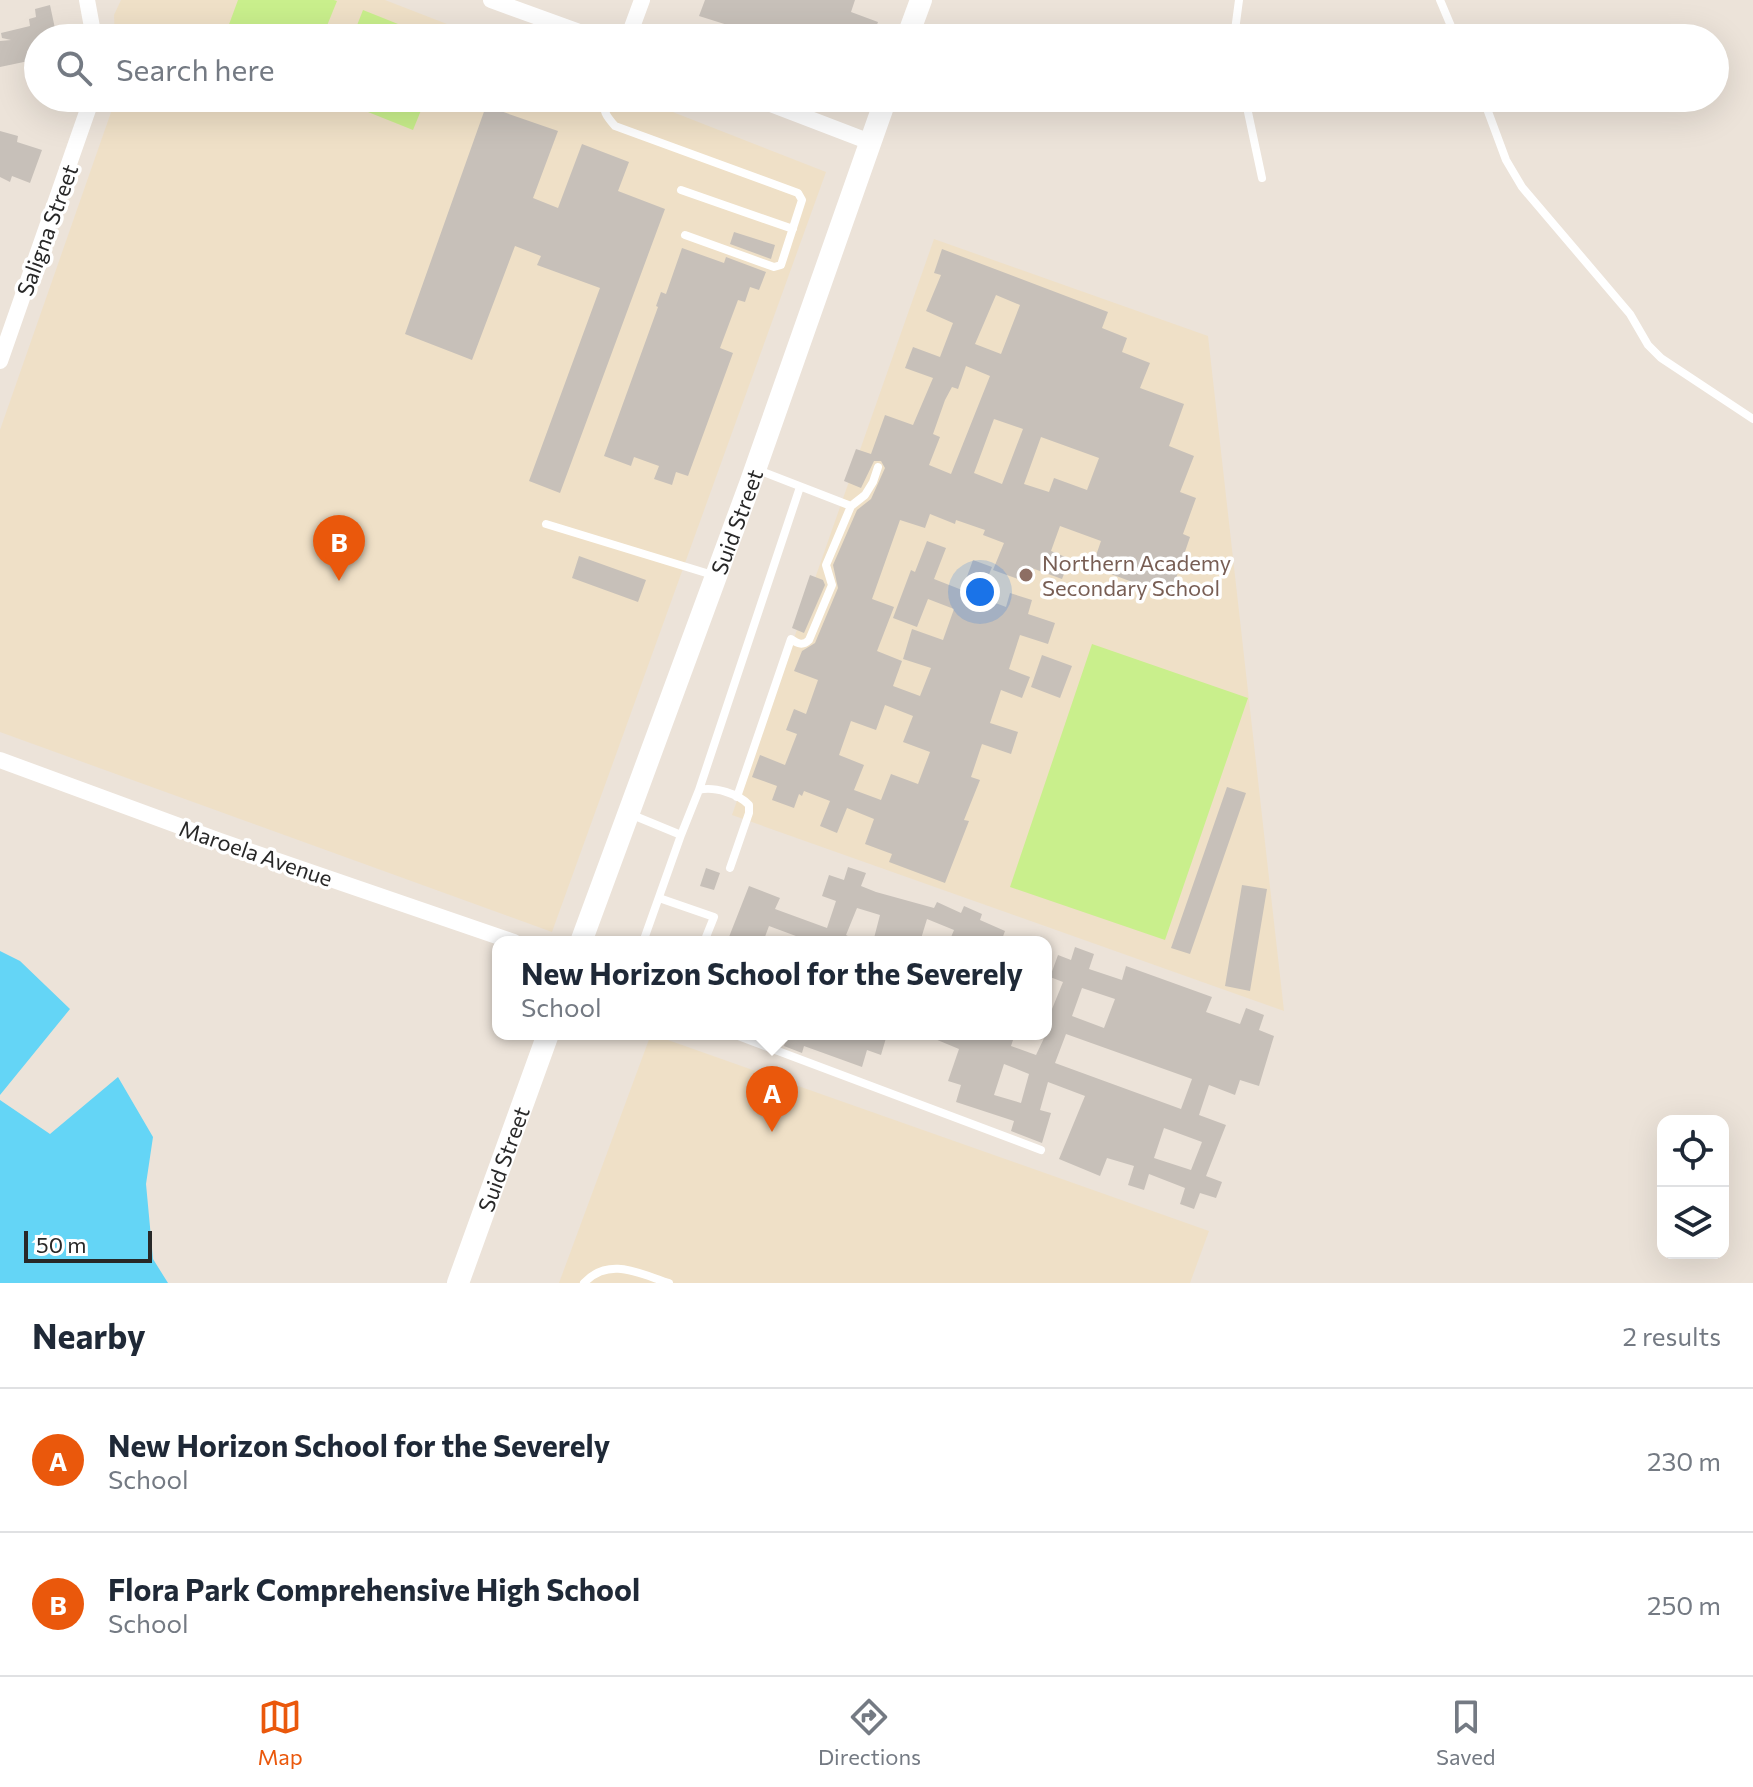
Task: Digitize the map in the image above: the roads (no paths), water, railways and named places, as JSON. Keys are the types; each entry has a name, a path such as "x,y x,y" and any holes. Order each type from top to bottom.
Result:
{"street":[{"path":"87,0 91,24"},
{"path":"491,0 557,24"},
{"path":"633,24 642,0"},
{"path":"912,24 921,0"},
{"name":"Saligna Street","path":"0,361 87,112"},
{"path":"792,112 870,142"},
{"name":"Suid Street","path":"583,936 756,469 881,112"},
{"name":"Maroela Avenue","path":"0,760 235,846 497,936"},
{"name":"Suid Street","path":"458,1283 546,1040"}],"lane":[{"path":"1236,24 1239,0"},
{"path":"1440,0 1450,24"},
{"path":"605,112 615,126 798,193 802,200 781,265 774,267 685,235"},
{"path":"1248,112 1262,178"},
{"path":"1488,112 1506,160 1522,187 1630,314 1648,345 1661,358 1753,419"},
{"path":"681,190 793,229"},
{"path":"737,797 791,639 798,644 809,640 832,585 826,565 851,506 865,495 878,467"},
{"path":"756,469 851,506"},
{"path":"645,936 699,790 800,487"},
{"path":"546,524 717,576"},
{"path":"699,790 708,788 737,797 749,805 730,868"},
{"path":"629,814 681,835"},
{"path":"659,898 714,917 706,936"},
{"path":"749,1040 1041,1150"},
{"path":"584,1283 605,1268 620,1267 669,1283"}],"water":[{"path":"0,951 20,961 70,1009 0,1095"},
{"path":"118,1077 153,1137 146,1184 153,1259 168,1283 0,1283 0,1100 50,1134"}],"place":[{"name":"Northern Academy Secondary School","path":"1026,575"},
{"name":"Flora Park Comprehensive High School","path":"339,581"},
{"name":"New Horizon School for the Severely","path":"772,1132"}]}
